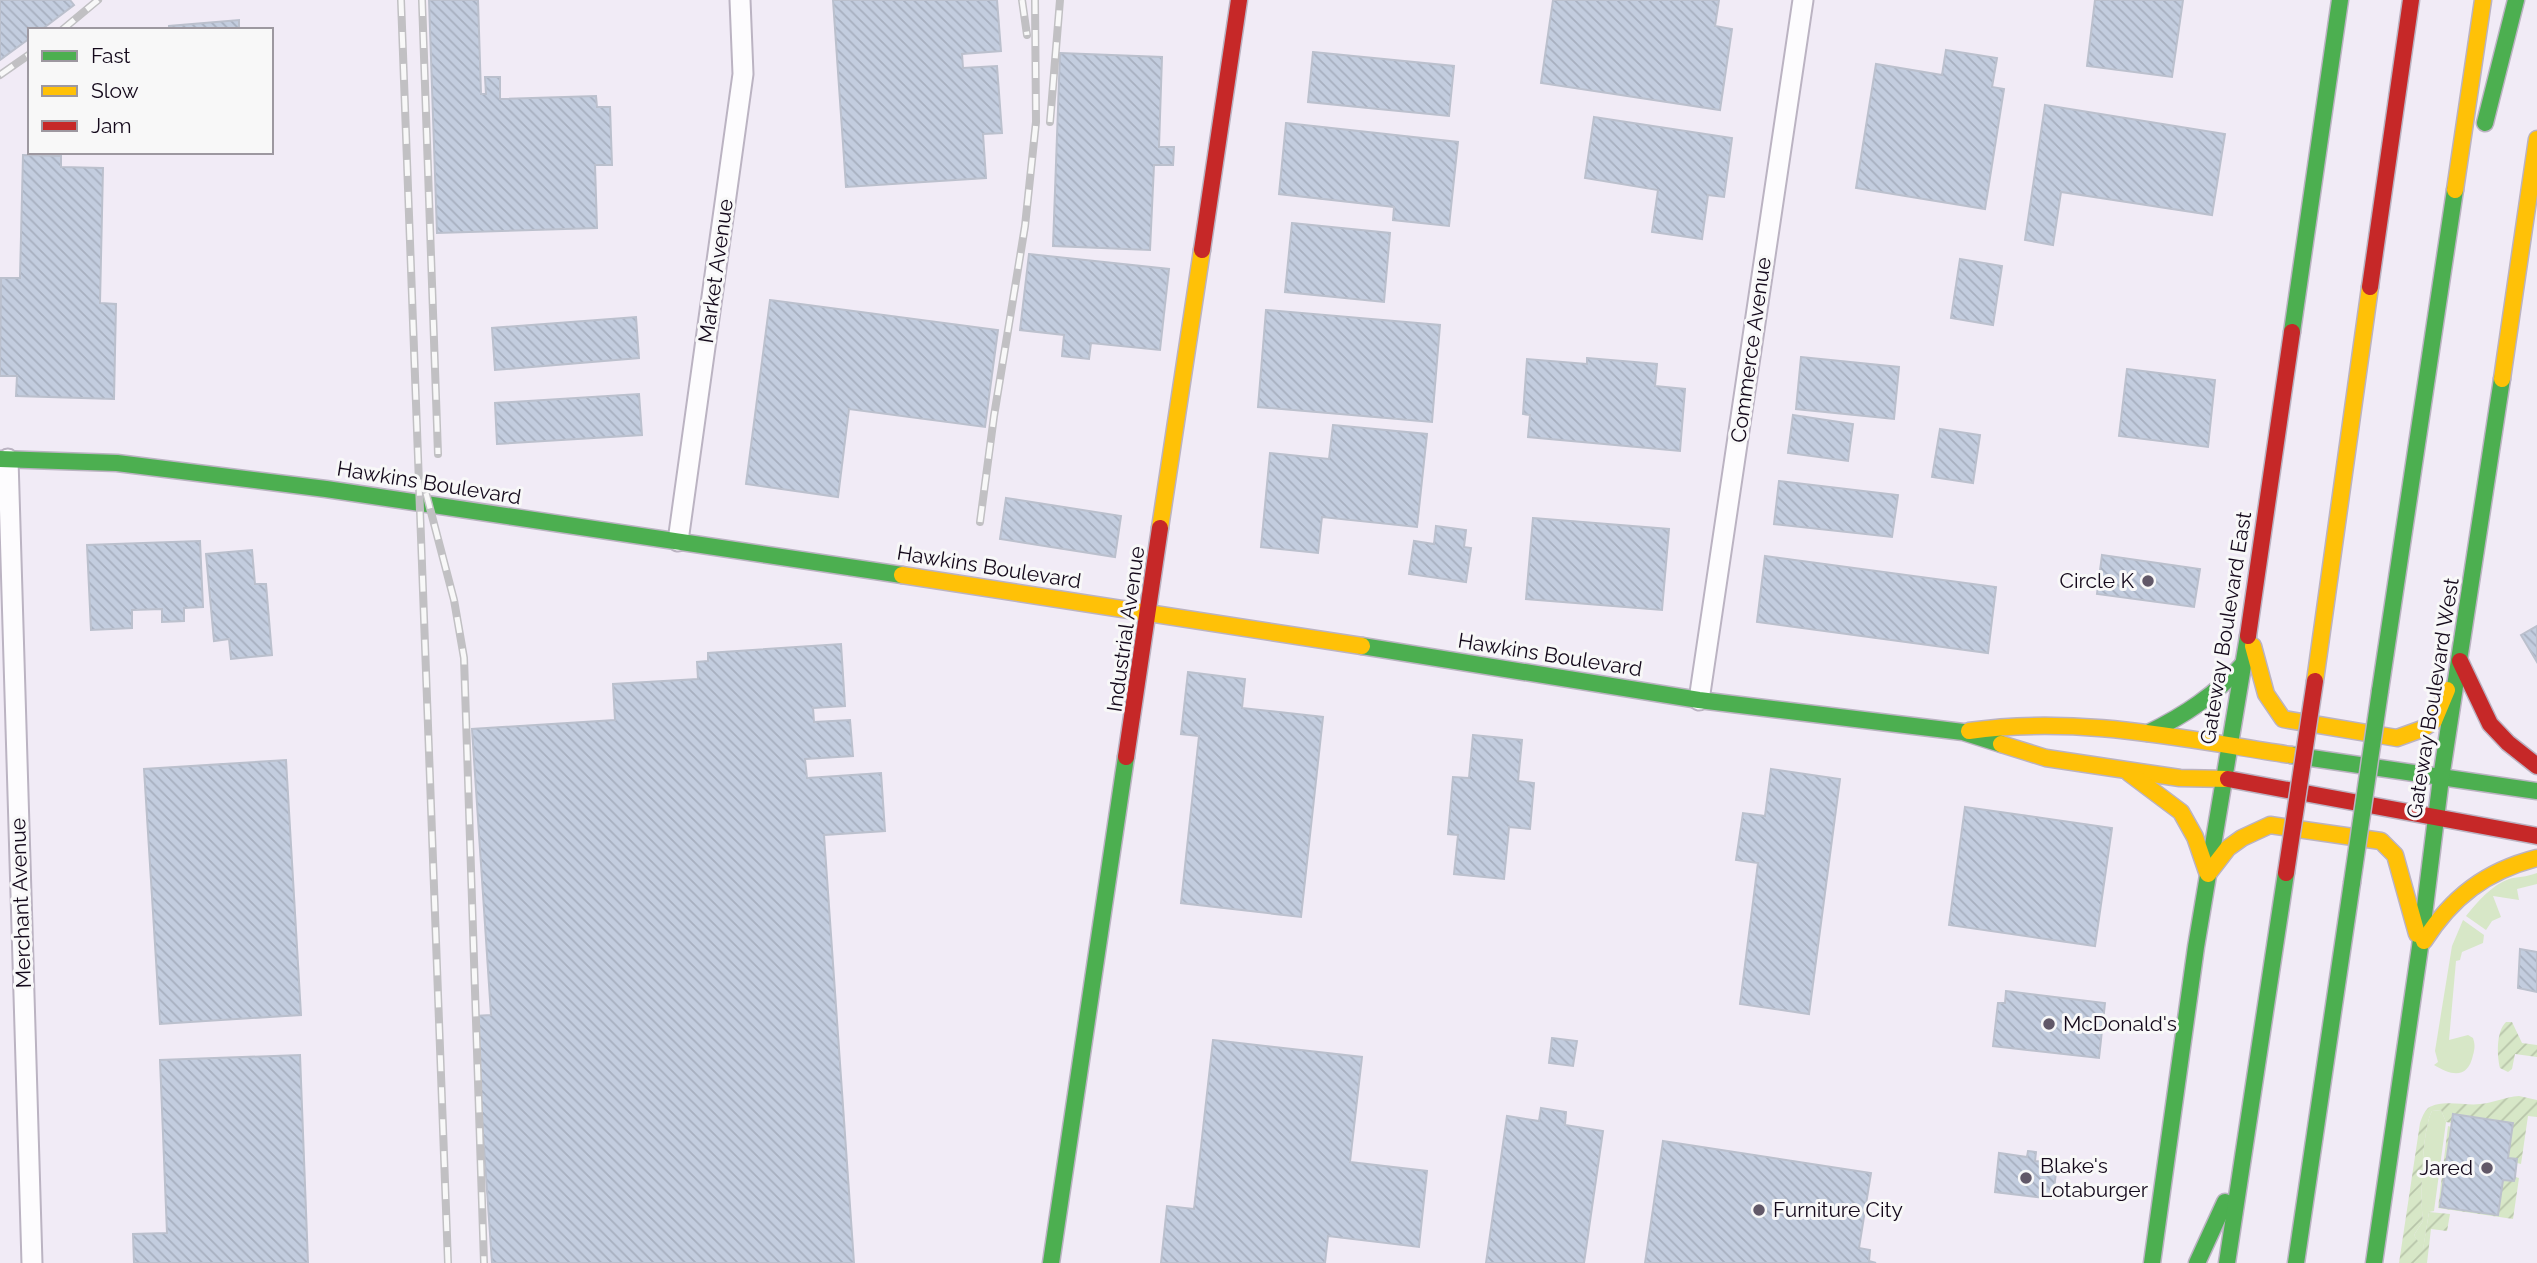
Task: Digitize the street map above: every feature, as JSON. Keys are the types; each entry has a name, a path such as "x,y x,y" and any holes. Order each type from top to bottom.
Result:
{"main road":[{"name":"Industrial Avenue","path":"1051,1263 1239,0"},
{"name":"Gateway Boulevard East","path":"2152,1263 2208,874 2250,623 2340,0"},
{"path":"2383,190 2397,0"},
{"path":"2227,1263 2315,681 2411,0"},
{"path":"2296,1263 2483,0"},
{"path":"2441,289 2516,0"},
{"name":"Gateway Boulevard West","path":"2374,1263 2420,947 2441,778 2537,139"},
{"name":"Hawkins Boulevard","path":"3,460 130,465 326,489 678,541 1149,612 1699,700 1963,732 2046,758 2180,778 2223,778 2537,836"},
{"path":"2250,623 2259,683 2274,710 2283,719 2397,738 2413,733 2434,721 2460,661"},
{"path":"2460,661 2490,724 2508,743 2537,766"},
{"path":"2148,733 2189,713 2209,699 2243,664"},
{"name":"Hawkins Boulevard","path":"1963,732 2011,725 2094,726 2537,791"},
{"path":"2124,769 2177,808 2199,849 2208,874"},
{"path":"2208,874 2228,848 2270,825 2381,841 2395,855 2420,947"},
{"path":"2420,947 2443,914 2465,890 2486,875 2509,864 2537,858"},
{"path":"2197,1263 2242,1163"}],"street":[{"name":"Market Avenue","path":"678,541 743,74 740,0"},
{"name":"Commerce Avenue","path":"1699,700 1803,0"},
{"name":"Merchant Avenue","path":"3,460 32,1263"}],"green space":[{"path":"2537,873 2537,884 2517,889 2519,900 2493,896 2501,917 2492,921 2486,930 2466,916 2497,885 2509,879"},
{"path":"2463,920 2484,935 2483,943 2462,952 2460,960 2456,961 2449,1040 2468,1035 2473,1038 2474,1053 2471,1063 2463,1072 2453,1073 2434,1065 2438,1062 2435,1051 2452,946"},
{"path":"2506,1022 2512,1022 2522,1043 2537,1045 2537,1057 2515,1054 2512,1069 2508,1072 2500,1068 2498,1050 2500,1032"},
{"path":"2519,1096 2537,1100 2537,1117 2528,1116 2521,1164 2517,1163 2517,1159 2508,1158 2512,1123 2454,1114 2452,1123 2446,1122 2441,1110 2432,1111 2424,1148 2423,1221 2414,1235 2423,1249 2429,1212 2450,1214 2447,1231 2431,1229 2427,1263 2399,1263 2420,1123 2425,1111 2440,1104 2480,1104"},
{"path":"2441,1110 2446,1122 2434,1211 2429,1212 2423,1250 2414,1235 2423,1221 2422,1181 2426,1132 2432,1111"},
{"path":"2448,1126 2451,1127 2441,1207 2498,1215 2503,1180 2514,1181 2515,1177 2519,1178 2513,1219 2438,1208"}],"building":[{"path":"0,0 70,0 74,5 44,28 28,28 28,39 0,60"},
{"path":"429,0 478,0 481,94 486,94 485,77 500,77 500,99 596,96 597,107 610,107 612,165 595,165 597,228 437,233"},
{"path":"833,0 997,0 1001,51 962,54 963,68 997,66 1002,133 983,134 986,178 846,187"},
{"path":"1553,0 1719,0 1715,26 1732,29 1720,110 1541,83"},
{"path":"2095,0 2183,0 2172,77 2087,66"},
{"path":"239,20 239,28 169,26"},
{"path":"1946,50 1997,58 1992,87 2004,89 1985,209 1856,188 1876,64 1942,75"},
{"path":"1313,52 1454,66 1449,116 1308,102"},
{"path":"1060,53 1162,57 1159,147 1174,147 1173,165 1154,165 1150,250 1053,246"},
{"path":"2045,105 2225,134 2212,215 2061,192 2053,245 2025,240"},
{"path":"1594,117 1732,138 1724,197 1708,195 1702,239 1652,232 1658,190 1585,178"},
{"path":"1286,123 1458,142 1449,226 1393,220 1394,207 1279,194"},
{"path":"23,155 61,156 61,167 103,168 100,303 116,304 114,399 16,396 17,376 0,376 1,278 20,278"},
{"path":"1292,223 1390,233 1384,302 1285,292"},
{"path":"1029,254 1169,269 1160,350 1091,343 1089,359 1062,356 1064,335 1020,330"},
{"path":"1960,259 2002,266 1993,325 1951,318"},
{"path":"770,300 998,330 985,427 849,409 838,497 746,484"},
{"path":"1266,310 1440,325 1432,422 1258,407"},
{"path":"636,317 639,358 495,370 492,328"},
{"path":"1801,357 1899,367 1894,419 1796,409"},
{"path":"1587,358 1657,364 1655,386 1685,389 1680,451 1528,437 1530,415 1523,414 1527,359 1587,364"},
{"path":"2127,369 2215,380 2208,447 2119,436"},
{"path":"639,394 642,435 497,444 495,403"},
{"path":"1793,415 1853,424 1848,461 1788,453"},
{"path":"1333,425 1427,434 1417,527 1322,517 1318,553 1261,547 1270,453 1329,459"},
{"path":"1940,429 1980,435 1973,483 1932,477"},
{"path":"1779,481 1898,495 1892,537 1774,524"},
{"path":"1006,498 1121,516 1115,557 1000,539"},
{"path":"1533,518 1669,529 1662,610 1526,599"},
{"path":"1436,526 1466,530 1464,547 1471,548 1466,582 1409,574 1414,541 1434,544"},
{"path":"200,541 203,607 184,608 184,621 162,622 162,609 132,610 132,628 91,630 87,545"},
{"path":"252,550 255,584 266,584 272,655 231,659 229,639 214,641 206,554"},
{"name":"Circle K","path":"2102,555 2200,569 2194,607 2097,594"},
{"path":"1765,556 1996,587 1988,653 1757,622"},
{"path":"2537,626 2537,662 2521,635"},
{"path":"841,644 845,706 813,708 814,722 850,720 853,756 805,759 807,778 881,773 885,831 824,835 854,1263 492,1263 475,1016 491,1015 472,729 615,720 613,684 698,679 697,662 708,661 708,653"},
{"path":"1188,672 1245,679 1242,708 1323,717 1301,917 1181,903 1199,736 1181,734"},
{"path":"1473,735 1522,740 1518,781 1534,783 1530,829 1509,827 1504,879 1454,874 1458,835 1448,834 1453,777 1469,778"},
{"path":"286,760 301,1015 160,1024 144,769"},
{"path":"1771,769 1840,779 1809,1014 1740,1004 1758,863 1736,860 1743,813 1765,816"},
{"path":"1965,807 2112,828 2095,946 1949,925"},
{"path":"2520,949 2537,952 2537,992 2518,988"},
{"name":"McDonald's","path":"2006,991 2105,1003 2099,1058 1993,1046 1998,1003 2005,1003"},
{"path":"1552,1038 1577,1041 1573,1066 1549,1063"},
{"path":"1213,1040 1362,1057 1350,1162 1427,1171 1419,1247 1328,1236 1325,1263 1161,1263 1167,1206 1194,1209"},
{"path":"300,1055 308,1263 134,1263 133,1234 167,1233 160,1060"},
{"path":"1541,1108 1566,1112 1565,1125 1603,1131 1584,1263 1486,1263 1507,1116 1539,1121"},
{"path":"2453,1114 2513,1123 2508,1158 2517,1159 2515,1177 2514,1181 2503,1180 2498,1215 2440,1207"},
{"name":"Furniture City","path":"1663,1141 1871,1173 1859,1248 1870,1250 1869,1261 1876,1263 1645,1263"},
{"name":"Blake's Lotaburger","path":"2028,1151 2036,1152 2035,1161 2057,1163 2053,1199 1995,1192 1999,1153 2027,1157"}],"railway":[{"path":"64,28 98,0"},
{"path":"401,0 448,1263"},
{"path":"422,0 438,454"},
{"path":"1022,0 1027,35"},
{"path":"980,522 1025,226 1036,122 1035,0"},
{"path":"1050,122 1060,0"},
{"path":"0,75 28,55"},
{"path":"426,493 454,600 464,658 484,1263"}],"traffic: fast":[{"path":"2292,332 2340,0"},
{"path":"2485,123 2516,0"},
{"path":"2380,691 2455,190"},
{"path":"2374,1263 2420,947 2441,778 2502,379"},
{"path":"0,459 117,463 326,489 902,575"},
{"path":"2152,1263 2196,947 2248,636"},
{"path":"1362,646 1699,700 1963,732 2001,744"},
{"path":"2148,733 2199,703 2243,664"},
{"path":"2352,883 2380,691"},
{"path":"2291,755 2537,791"},
{"path":"1051,1263 1126,757"},
{"path":"2227,1263 2286,873"},
{"path":"2296,1263 2352,883"},
{"path":"2197,1263 2225,1202"}],"traffic: slow":[{"path":"2455,190 2483,0"},
{"path":"2502,379 2537,139"},
{"path":"1160,528 1202,250"},
{"path":"2315,681 2370,287"},
{"path":"902,575 1362,646"},
{"path":"2253,646 2266,694 2283,719 2397,738 2422,729 2434,721 2447,690"},
{"path":"1969,731 2010,727 2090,727 2170,736 2291,755"},
{"path":"2001,744 2046,758 2180,778 2228,779"},
{"path":"2129,773 2181,812 2195,837 2207,872"},
{"path":"2208,874 2228,848 2270,825 2381,841 2395,855 2417,934"},
{"path":"2424,941 2446,911 2472,888 2502,870 2537,858"}],"traffic: jam":[{"path":"1202,250 1239,0"},
{"path":"2370,287 2411,0"},
{"path":"2248,636 2292,332"},
{"path":"1126,757 1160,528"},
{"path":"2460,661 2490,724 2508,743 2537,766"},
{"path":"2286,873 2315,681"},
{"path":"2228,779 2537,836"}],"place":[{"name":"Circle K","path":"2148,581"},
{"name":"McDonald's","path":"2049,1024"},
{"name":"Jared","path":"2487,1168"},
{"name":"Blake's Lotaburger","path":"2026,1178"},
{"name":"Furniture City","path":"1759,1210"}]}
